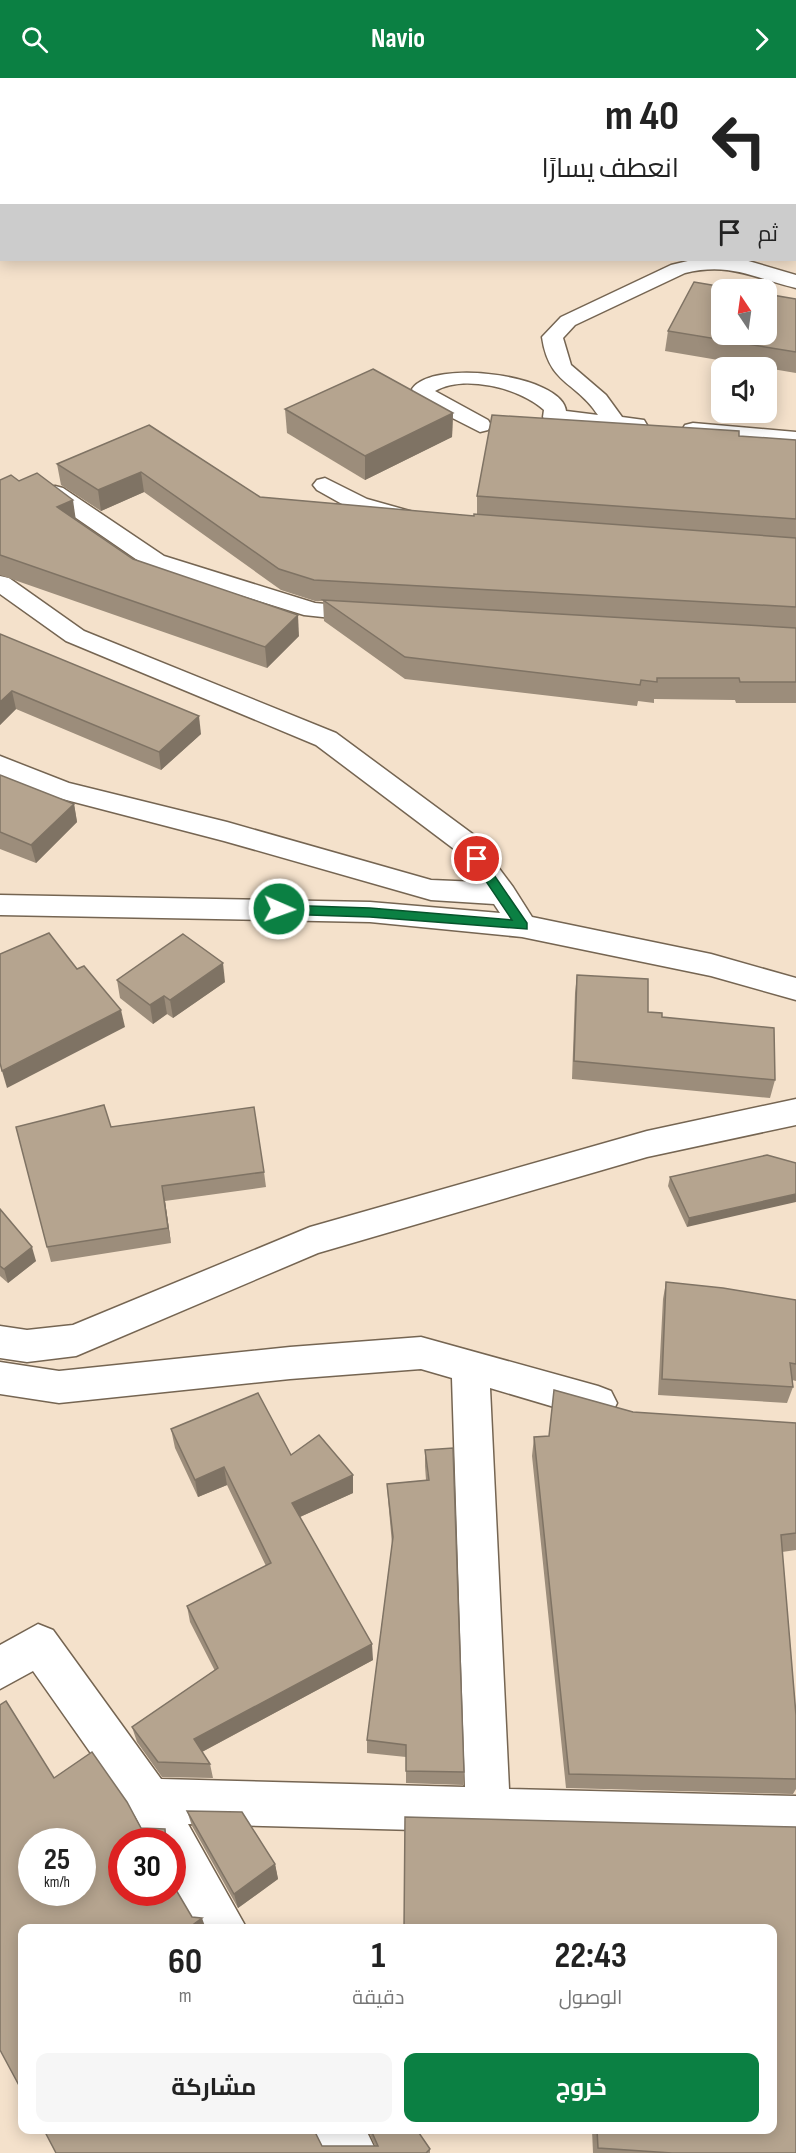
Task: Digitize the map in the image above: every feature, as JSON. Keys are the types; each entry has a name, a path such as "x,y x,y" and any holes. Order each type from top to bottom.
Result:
{"street":[{"path":"615,423 598,399 568,376 554,359 552,337 568,321 678,269 702,263 724,262 748,266 796,282"},
{"path":"480,425 428,396 423,389 430,382 465,377 534,391 548,399 555,408 554,417 796,440"},
{"path":"325,485 359,504 386,514 432,523"},
{"path":"55,493 154,561 314,610 396,615"},
{"path":"0,583 75,636 326,739 464,842 503,894 522,926"},
{"path":"0,765 61,790 227,832 431,890 503,894"},
{"path":"0,905 212,907 370,912 522,926 711,965 796,989"},
{"path":"0,1342 27,1346 76,1340 310,1241 647,1144 796,1112"},
{"path":"0,1378 59,1387 290,1363 422,1353 629,1412"},
{"path":"470,1366 488,1810"},
{"path":"0,1669 38,1644 150,1801 221,1924"},
{"path":"150,1801 796,1818"},
{"path":"341,2134 352,2153"}],"building":[{"path":"694,282 711,285 711,338 668,331"},
{"path":"777,296 796,299 796,352 753,345 777,345"},
{"path":"373,369 453,413 365,456 285,409"},
{"path":"492,415 739,431 739,436 796,440 796,519 477,496"},
{"path":"149,425 260,497 474,516 474,514 796,538 796,607 314,580 279,569 141,472 98,490 57,464"},
{"path":"37,473 73,500 57,507 133,559 298,615 265,647 0,555 0,480 11,475 19,481"},
{"path":"323,600 796,628 796,682 740,682 739,678 657,678 657,682 641,680 640,685 405,657"},
{"path":"0,634 199,716 159,752 12,691 0,702"},
{"path":"0,775 74,804 31,845 0,832"},
{"path":"49,933 77,969 84,966 121,1010 2,1071 0,1063 0,954"},
{"path":"183,934 223,963 170,1000 164,996 150,1005 117,980"},
{"path":"577,975 648,979 648,1012 662,1013 662,1017 774,1028 775,1080 574,1061"},
{"path":"104,1105 111,1127 254,1107 264,1172 162,1186 168,1228 47,1247 16,1127"},
{"path":"767,1155 796,1163 796,1194 689,1218 670,1177"},
{"path":"0,1209 32,1247 4,1269 0,1266"},
{"path":"666,1282 723,1288 796,1300 796,1364 790,1363 793,1387 662,1379"},
{"path":"554,1390 633,1412 796,1423 796,1533 781,1535 796,1715 796,1779 569,1774 534,1437 549,1436"},
{"path":"258,1393 291,1455 319,1435 353,1475 292,1503 372,1644 194,1739 210,1764 158,1762 132,1727 218,1668 187,1606 271,1563 224,1467 195,1480 171,1429"},
{"path":"453,1448 464,1772 406,1771 406,1745 367,1740 393,1537 387,1484 429,1480 425,1450"},
{"path":"6,1701 54,1778 92,1752 127,1802 141,1828 108,1828 108,1906 186,1906 192,1917 202,1918 194,1924 18,1924 18,2084 0,2050 0,1705"},
{"path":"187,1811 242,1812 275,1864 234,1894"},
{"path":"405,1817 796,1827 796,2153 672,2153 598,2148 597,2134 777,2134 777,1924 404,1924"},
{"path":"46,2134 316,2134 322,2146 378,2146 373,2134 420,2134 430,2149 426,2153 56,2153"}],"route":[{"path":"279,909 370,912 522,926 503,894 477,859"}]}
